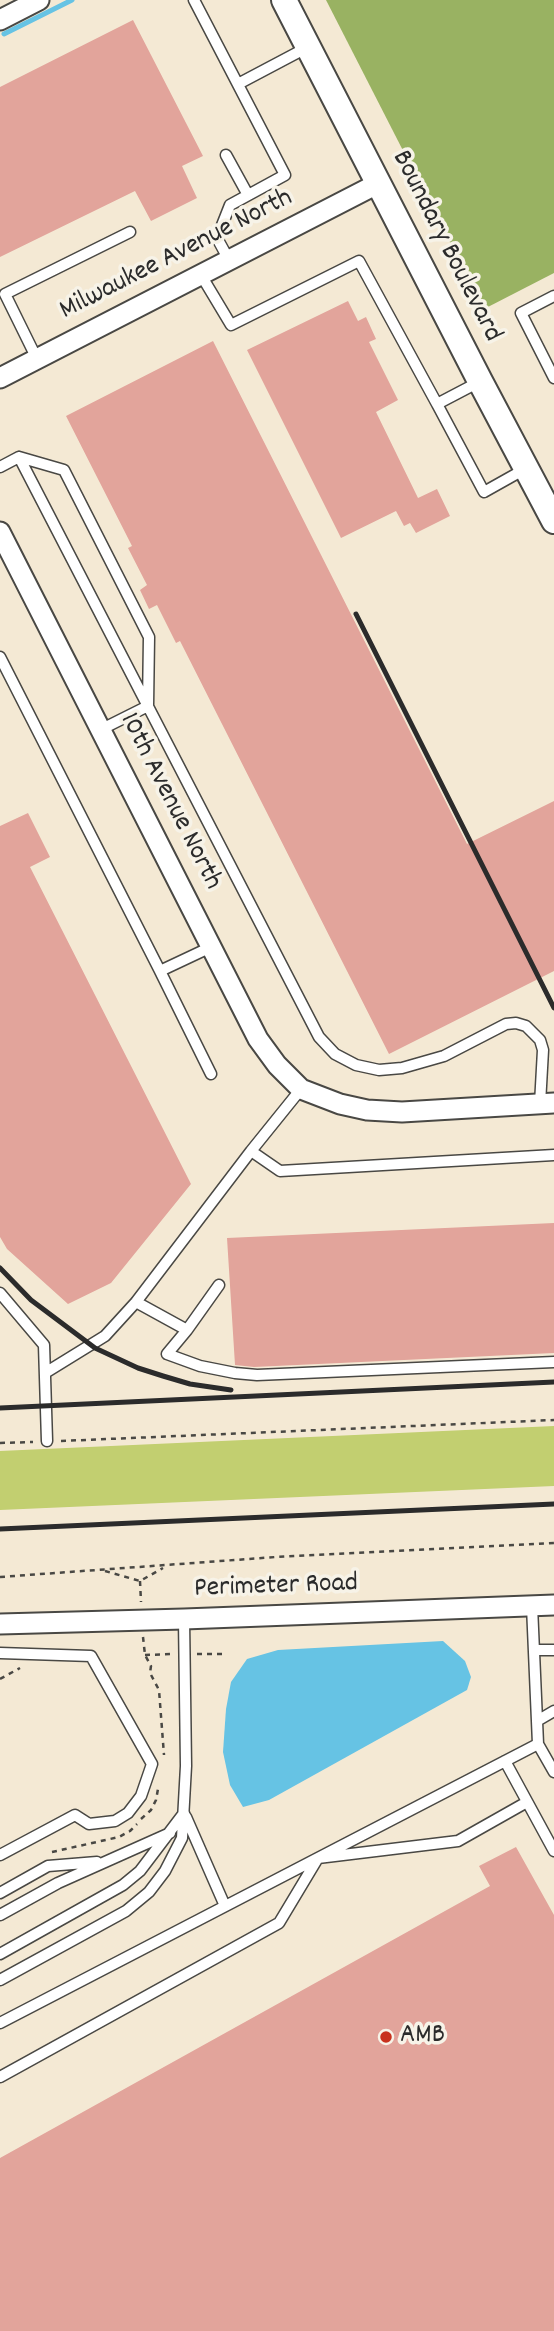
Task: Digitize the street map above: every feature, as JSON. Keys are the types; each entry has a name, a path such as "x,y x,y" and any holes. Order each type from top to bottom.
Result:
{"street":[{"path":"0,20 39,0"},
{"name":"Boundary Boulevard","path":"284,0 554,519"},
{"name":"Milwaukee Avenue North","path":"0,378 379,183"},
{"name":"10th Avenue North","path":"1,538 266,1052 301,1089"},
{"path":"301,1089 354,1108 384,1111 547,1104"},
{"name":"Perimeter Road","path":"0,1624 554,1605"}],"lane":[{"path":"194,0 285,175 230,205 217,238 229,260"},
{"path":"238,84 308,47"},
{"path":"226,155 248,195"},
{"path":"37,359 5,294 130,232"},
{"path":"201,275 231,325 359,261 484,492 526,468"},
{"path":"554,296 521,313 554,378"},
{"path":"437,404 480,381"},
{"path":"0,467 19,457 64,470 149,637 148,706"},
{"path":"19,457 319,1037 335,1054 356,1065 379,1070 402,1068 444,1056 489,1034 497,1027 516,1023 526,1026 540,1040 547,1104"},
{"path":"0,657 211,1074"},
{"path":"100,730 148,706"},
{"path":"160,971 211,947"},
{"path":"45,1373 105,1336 136,1302 301,1089"},
{"path":"251,1151 280,1171 554,1155"},
{"path":"219,1285 167,1354 200,1366 257,1375 554,1362"},
{"path":"0,1293 44,1345 47,1441"},
{"path":"136,1302 187,1330"},
{"path":"531,1606 538,1744 554,1772"},
{"path":"0,1980 126,1911 149,1892 165,1871 182,1838 186,1730 184,1619"},
{"path":"534,1650 554,1650"},
{"path":"0,1653 91,1656 152,1764 141,1796 128,1813 115,1821 89,1824 75,1815 0,1855"},
{"path":"537,1721 554,1711"},
{"path":"0,2023 538,1744"},
{"path":"505,1761 554,1851"},
{"path":"318,1858 458,1841 527,1802"},
{"path":"0,1954 123,1885 140,1871 184,1813"},
{"path":"184,1813 225,1906"},
{"path":"0,1915 58,1883 170,1832"},
{"path":"0,2077 279,1923 318,1858"},
{"path":"0,1893 48,1866 105,1862"}],"path":[{"path":"0,1443 554,1419"},
{"path":"0,1577 368,1551 554,1543"},
{"path":"102,1570 140,1581 166,1566"},
{"path":"140,1581 145,1655 151,1666 150,1674 159,1690 164,1760"},
{"path":"0,1679 20,1668"},
{"path":"44,1856 55,1850 107,1840 130,1832 151,1810 159,1786"}],"green space":[{"path":"326,0 554,0 554,273 484,309"},
{"path":"554,1426 554,1486 0,1510 0,1451"}],"water":[{"path":"443,1641 465,1661 471,1677 467,1690 269,1800 243,1807 230,1785 223,1752 231,1682 247,1659 278,1650"}],"building":[{"path":"133,20 203,156 182,166 197,198 151,221 135,191 0,257 0,87"},
{"path":"348,301 358,321 366,317 376,339 369,342 398,400 376,412 418,498 437,489 450,516 416,533 410,523 404,526 396,511 341,538 247,350"},
{"path":"213,341 467,844 554,801 554,971 389,1054 180,641 176,643 157,605 149,609 140,590 147,585 128,548 132,546 66,416"},
{"path":"28,813 50,857 30,867 191,1184 111,1283 68,1304 7,1249 0,1237 0,826"},
{"path":"554,1223 554,1353 254,1367 235,1365 227,1238"},
{"name":"AMB","path":"516,1847 554,1915 554,2331 0,2331 0,2158 490,1886 479,1866"}],"waterway":[{"path":"4,34 72,0"}],"railway":[{"path":"356,614 554,1008"},
{"path":"0,1268 31,1300 95,1348 138,1368 163,1376 190,1384 231,1390"},
{"path":"0,1408 554,1382"},
{"path":"0,1529 554,1504"}],"place":[{"name":"AMB","path":"386,2037"}]}
